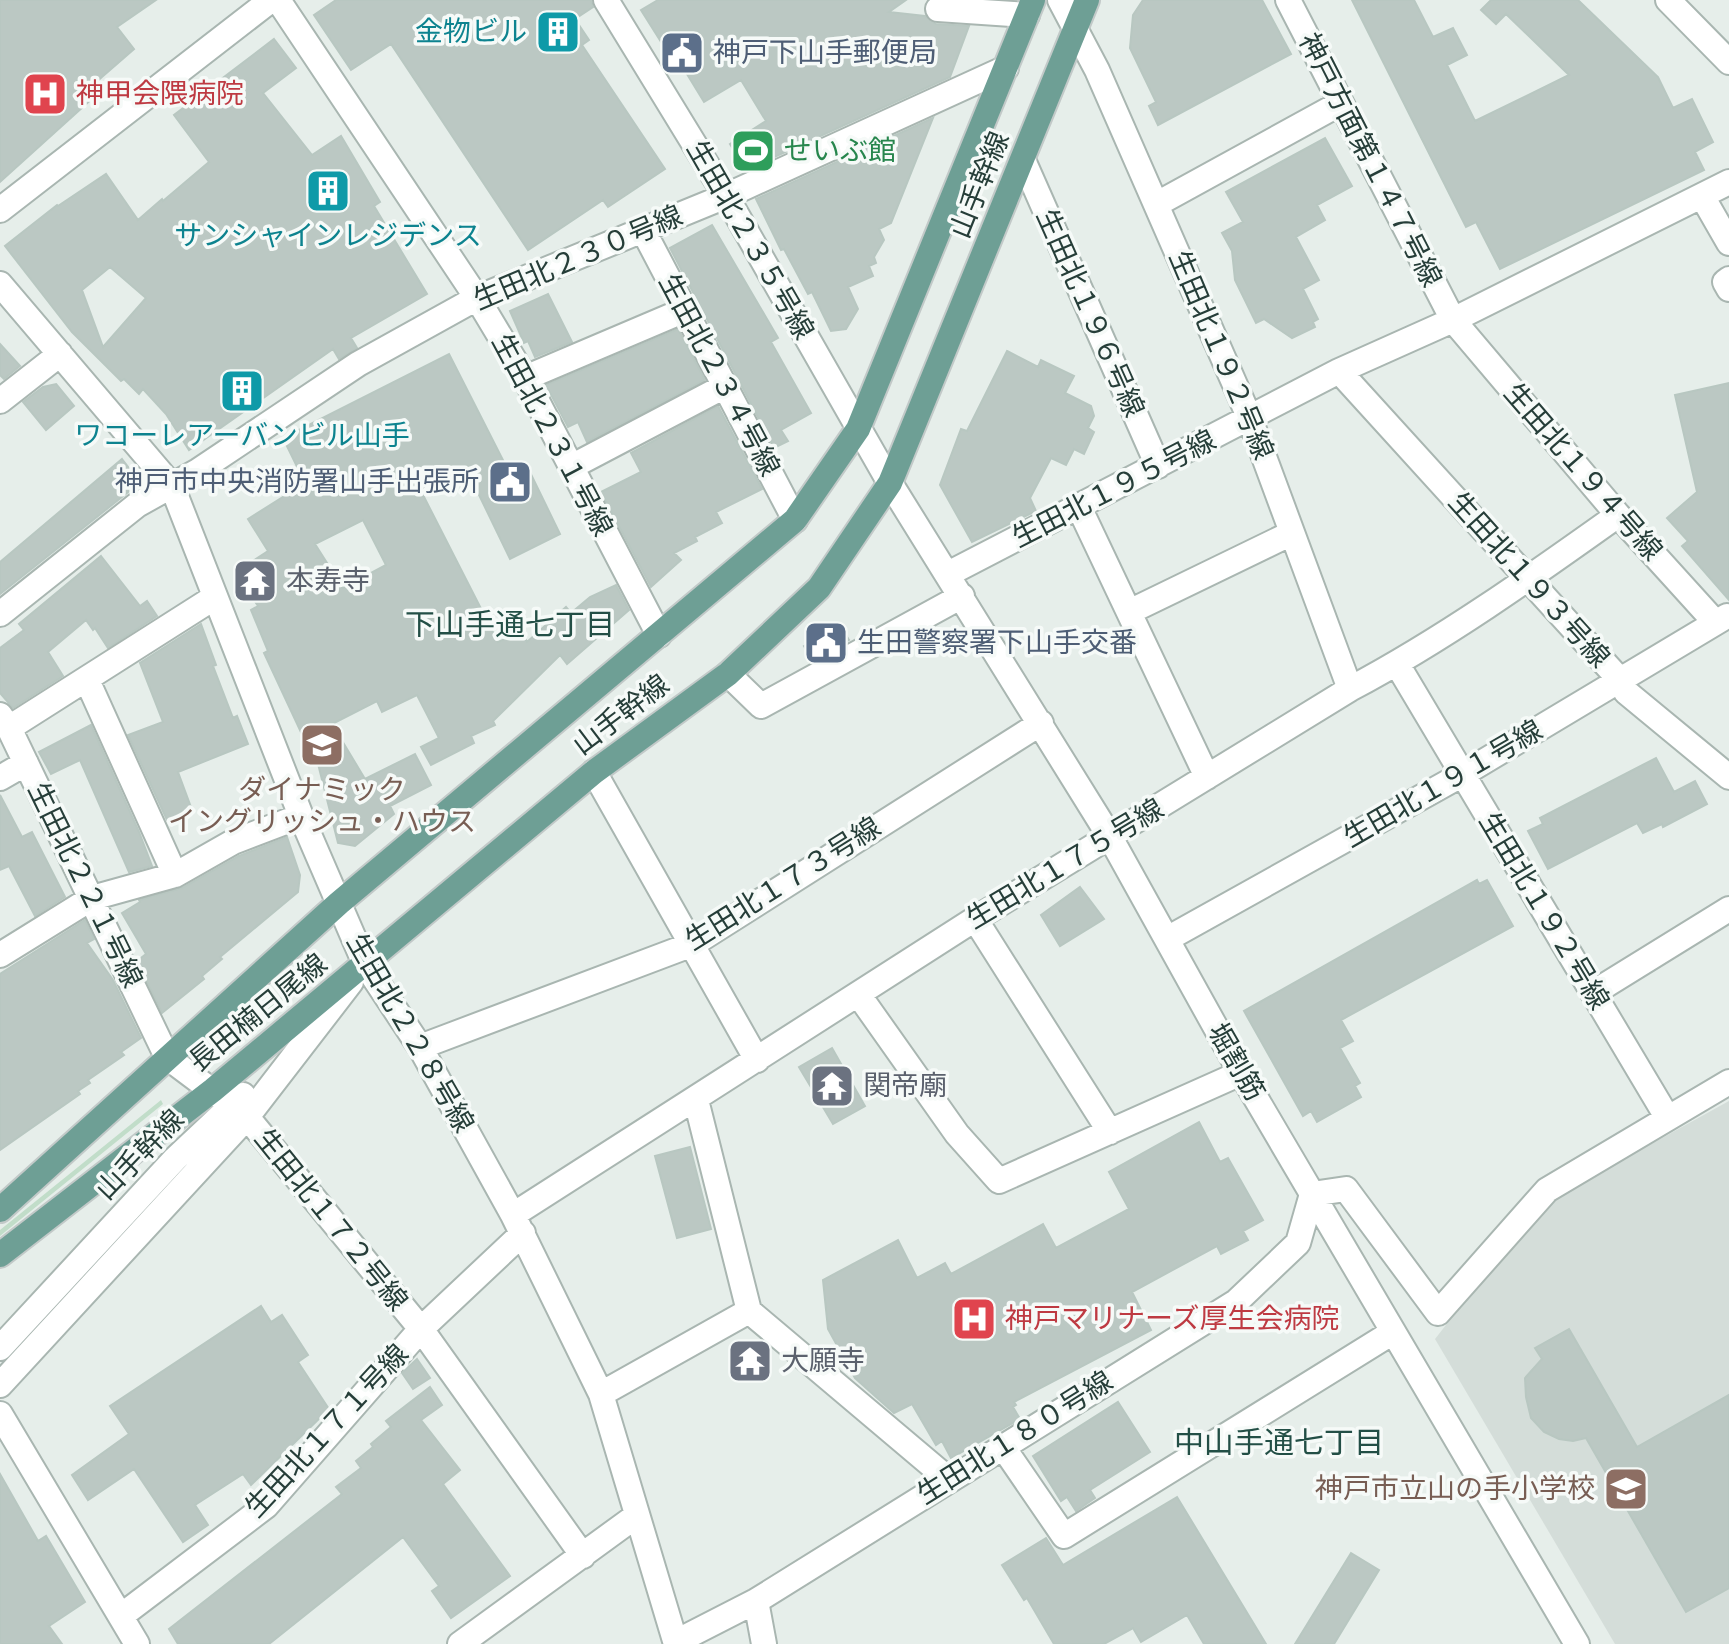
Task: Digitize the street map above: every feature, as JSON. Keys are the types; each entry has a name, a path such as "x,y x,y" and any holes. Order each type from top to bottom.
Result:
{"main road":[{"name":"山手幹線","path":"365,964 594,772 728,674 819,588 890,483 1087,0"},
{"name":"山手幹線","path":"0,1210 339,903 795,520 858,429 1030,7"},
{"name":"長田楠日尾線","path":"0,1255 213,1090 365,964"}],"street":[{"path":"0,210 271,0"},
{"name":"生田北２３１号線","path":"278,0 477,298 525,378 659,635"},
{"name":"生田北２３５号線","path":"606,0 726,196 890,483"},
{"name":"生田北１９２号線","path":"1060,0 1097,70 1250,419 1350,689"},
{"name":"神戸方面第１４７号線","path":"1288,0 1453,320"},
{"path":"1668,0 1729,62"},
{"path":"938,9 1030,7"},
{"name":"生田北２３０号線","path":"0,614 137,505 172,486 358,364 477,298 726,196 1006,68"},
{"path":"1157,204 1341,103"},
{"name":"生田北１９６号線","path":"1023,160 1158,466"},
{"name":"生田北１９５号線","path":"948,574 1339,371 1453,320 1729,182"},
{"path":"1702,196 1729,243"},
{"name":"生田北２３４号線","path":"643,230 795,520"},
{"path":"1729,279 1725,282 1729,289"},
{"name":"生田北２２８号線","path":"0,284 172,486 301,816 365,964 420,1047 518,1224 601,1394 676,1643"},
{"path":"525,378 685,310"},
{"name":"生田北１９４号線","path":"1453,320 1618,515 1722,618"},
{"path":"0,401 60,354"},
{"name":"生田北１９３号線","path":"1339,371 1621,681 1626,692 1729,777"},
{"path":"571,467 725,386"},
{"name":"堀割筋","path":"890,483 1110,837 1241,1073 1577,1644"},
{"path":"1079,507 1207,777"},
{"name":"生田北１７５号線","path":"518,1224 696,1100 858,994 1350,689 1397,664 1527,580 1618,515"},
{"path":"1129,612 1292,533"},
{"path":"728,674 761,706 962,596"},
{"path":"5,722 87,680 215,597"},
{"name":"生田北１９１号線","path":"1167,939 1463,774 1722,618"},
{"name":"生田北１９２号線","path":"1397,664 1667,1117"},
{"path":"87,680 175,875"},
{"name":"生田北２２１号線","path":"5,722 167,1057"},
{"name":"生田北１７３号線","path":"420,1047 693,944 1041,723"},
{"path":"0,778 26,763"},
{"path":"594,772 757,1060"},
{"path":"0,955 92,898 175,875 233,842 301,816"},
{"path":"1593,993 1729,909"},
{"path":"975,919 1110,1132"},
{"path":"0,1385 365,964"},
{"path":"858,994 957,1134 999,1181 1241,1073"},
{"name":"生田北１７２号線","path":"167,1057 240,1111 421,1329 583,1556"},
{"path":"1312,1194 1346,1189 1438,1313 1547,1190 1729,1082"},
{"path":"696,1100 749,1311 948,1479"},
{"name":"山手幹線","path":"0,1348 175,1159 240,1111"},
{"name":"生田北１８０号線","path":"676,1643 756,1601 1236,1302 1298,1243 1312,1194"},
{"name":"生田北１７１号線","path":"121,1616 266,1506 518,1224"},
{"path":"601,1394 749,1311"},
{"path":"1003,1447 1064,1536 1393,1332"},
{"path":"0,1414 137,1644"},
{"path":"460,1644 636,1516"},
{"path":"756,1601 764,1644"}],"shaded area":[{"name":"神戸市立山の手小学校","path":"1729,1101 1729,1644 1615,1644 1435,1339 1539,1206"}],"green space":[{"path":"306,975 309,980 231,1046 229,1043"},
{"path":"161,1100 163,1104 0,1236 0,1230"}],"building":[{"path":"0,0 156,0 117,27 134,49 87,90 94,97 0,182"},
{"path":"336,0 591,0 593,7 575,19 589,40 582,45 665,169 608,207 603,200 528,250 391,44 351,70 314,15"},
{"path":"658,0 906,0 889,12 925,16 936,24 969,26 950,77 746,170 730,144 766,121 741,80 704,102 679,61 675,64 641,10"},
{"path":"1143,0 1262,0 1291,54 1158,125 1149,106 1156,102 1130,48 1133,15"},
{"path":"1352,0 1414,0 1433,37 1453,28 1467,55 1447,65 1475,121 1569,75 1506,14 1496,24 1481,10 1491,0 1578,0 1658,77 1673,108 1692,99 1713,142 1695,152 1704,170 1500,269 1476,222 1466,227"},
{"path":"274,39 296,68 263,93 312,155 341,136 380,202 374,206 427,294 351,338 357,348 339,359 333,349 189,450 166,414 143,389 139,394 124,379 121,381 72,332 5,246 57,205 106,174 138,220 163,201 209,162 174,115","holes":["110,267 146,298 103,347 82,290"]},
{"path":"933,118 891,223 879,229 884,240 874,257 876,263 869,266 873,276 848,287 858,309 846,329 831,331 812,292 808,294 784,249 781,250 756,199"},
{"path":"1325,138 1352,186 1317,205 1325,220 1296,237 1319,280 1303,289 1318,319 1313,322 1315,327 1292,338 1264,319 1256,323 1235,280 1232,251 1222,233 1243,222 1226,192"},
{"path":"712,225 778,338 771,342 811,413 781,430 788,441 774,448 670,248"},
{"path":"548,294 572,342 535,357 528,341 524,343 510,311"},
{"path":"678,329 705,380 587,442 578,422 568,427 546,385"},
{"path":"0,344 20,366 4,379 0,375"},
{"path":"1007,351 1038,367 1041,360 1074,376 1065,393 1091,406 1094,416 1088,428 1094,432 1084,454 1074,449 1066,465 1051,458 1030,498 1036,511 972,542 940,485 961,429 967,431"},
{"path":"449,354 510,474 527,466 560,534 510,559 466,468 421,491 498,642 522,632 527,642 566,607 571,613 590,597 616,585 629,610 567,664 560,655 493,721 495,725 471,736 474,743 431,765 421,747 439,738 417,695 382,712 377,701 332,724 365,779 415,754 431,785 390,806 394,814 355,846 338,843 314,748 313,758 264,653 268,651 251,610 258,606 236,572 268,551 248,519 305,483 283,438","holes":["363,520 386,565 343,588 315,544"]},
{"path":"1729,383 1729,600 1682,546 1688,541 1667,518 1697,492 1675,395"},
{"path":"56,384 74,406 46,430 23,402 43,387"},
{"path":"718,406 762,489 716,512 722,523 695,537 697,541 674,553 681,560 651,587 601,492 641,472 631,453"},
{"path":"122,459 135,476 132,489 0,594 0,562"},
{"path":"101,556 140,606 147,601 157,616 108,648 86,620 48,652 63,676 13,708 0,693 0,648 24,630 19,624"},
{"path":"201,624 233,718 237,716 248,744 178,772 192,810 167,820 128,735 163,722 140,663"},
{"name":"生田警察署下山手交番","path":"839,624 849,640 813,661 804,646"},
{"path":"91,725 152,866 129,872 80,760 51,774 39,752"},
{"path":"1656,758 1674,792 1695,781 1707,804 1663,827 1662,824 1643,833 1637,823 1548,869 1528,831 1543,824 1540,818"},
{"path":"0,795 22,837 32,832 65,897 35,916 9,866 0,870"},
{"path":"287,837 300,875 298,892 220,957 222,959 202,976 204,979 162,1013 137,961 146,954 122,913 139,900 182,888 239,856"},
{"path":"1477,880 1479,884 1487,880 1513,926 1341,1020 1353,1041 1340,1048 1360,1083 1355,1086 1361,1097 1317,1122 1311,1111 1303,1116 1244,1011"},
{"path":"1080,887 1104,919 1060,946 1041,915"},
{"path":"85,920 94,939 87,943 113,980 141,1038 121,1052 124,1055 88,1080 90,1083 78,1091 80,1094 0,1150 0,974"},
{"name":"関帝廟","path":"832,1048 865,1106 833,1124 799,1067"},
{"path":"1199,1122 1220,1162 1228,1158 1263,1220 1243,1231 1248,1240 1221,1254 1217,1246 1132,1292 1151,1330 1014,1402 1016,1405 1013,1407 1020,1419 951,1458 942,1441 936,1445 912,1404 894,1413 855,1378 828,1329 823,1280 898,1240 917,1278 945,1263 951,1274 1043,1224 1056,1248 1129,1209 1109,1172"},
{"path":"690,1147 711,1229 677,1238 655,1156"},
{"path":"261,1306 271,1322 282,1315 308,1355 298,1362 329,1409 251,1485 243,1474 195,1505 208,1525 183,1542 134,1469 88,1500 72,1475 129,1434 110,1406"},
{"path":"1569,1329 1637,1447 1729,1395 1729,1588 1686,1612 1586,1438 1573,1441 1559,1439 1544,1432 1531,1418 1525,1378 1542,1359 1535,1348"},
{"path":"417,1359 430,1378 413,1389 402,1373"},
{"path":"430,1387 442,1405 421,1420 460,1470 443,1484 510,1576 451,1618 432,1591 439,1586 403,1537 269,1644 178,1644 169,1629 342,1494 336,1487 361,1468 356,1461 391,1427 386,1421"},
{"path":"1118,1402 1150,1452 1090,1490 1095,1498 1076,1511 1067,1497 1061,1501 1033,1456"},
{"path":"0,1474 38,1541 46,1536 85,1602 49,1626 62,1644 0,1644"},
{"path":"1177,1497 1266,1644 1204,1644 1187,1615 1141,1642 1133,1628 1104,1644 1054,1644 1027,1598 1024,1600 1002,1565 1046,1538 1063,1565"},
{"path":"1351,1553 1379,1570 1334,1644 1295,1644"}],"place":[{"name":"金物ビル","path":"558,32"},
{"name":"神戸下山手郵便局","path":"682,53"},
{"name":"神甲会隈病院","path":"45,94"},
{"name":"せいぶ館","path":"753,151"},
{"name":"サンシャインレジデンス","path":"328,191"},
{"name":"ワコーレアーバンビル山手","path":"242,391"},
{"name":"神戸市中央消防署山手出張所","path":"510,482"},
{"name":"本寿寺","path":"255,581"},
{"name":"生田警察署下山手交番","path":"826,643"},
{"name":"ダイナミック イングリッシュ・ハウス","path":"322,745"},
{"name":"関帝廟","path":"832,1086"},
{"name":"神戸マリナーズ厚生会病院","path":"974,1319"},
{"name":"大願寺","path":"750,1361"},
{"name":"神戸市立山の手小学校","path":"1626,1489"}],"district":[{"name":"下山手通七丁目","path":"510,625"},
{"name":"中山手通七丁目","path":"1279,1443"}]}
